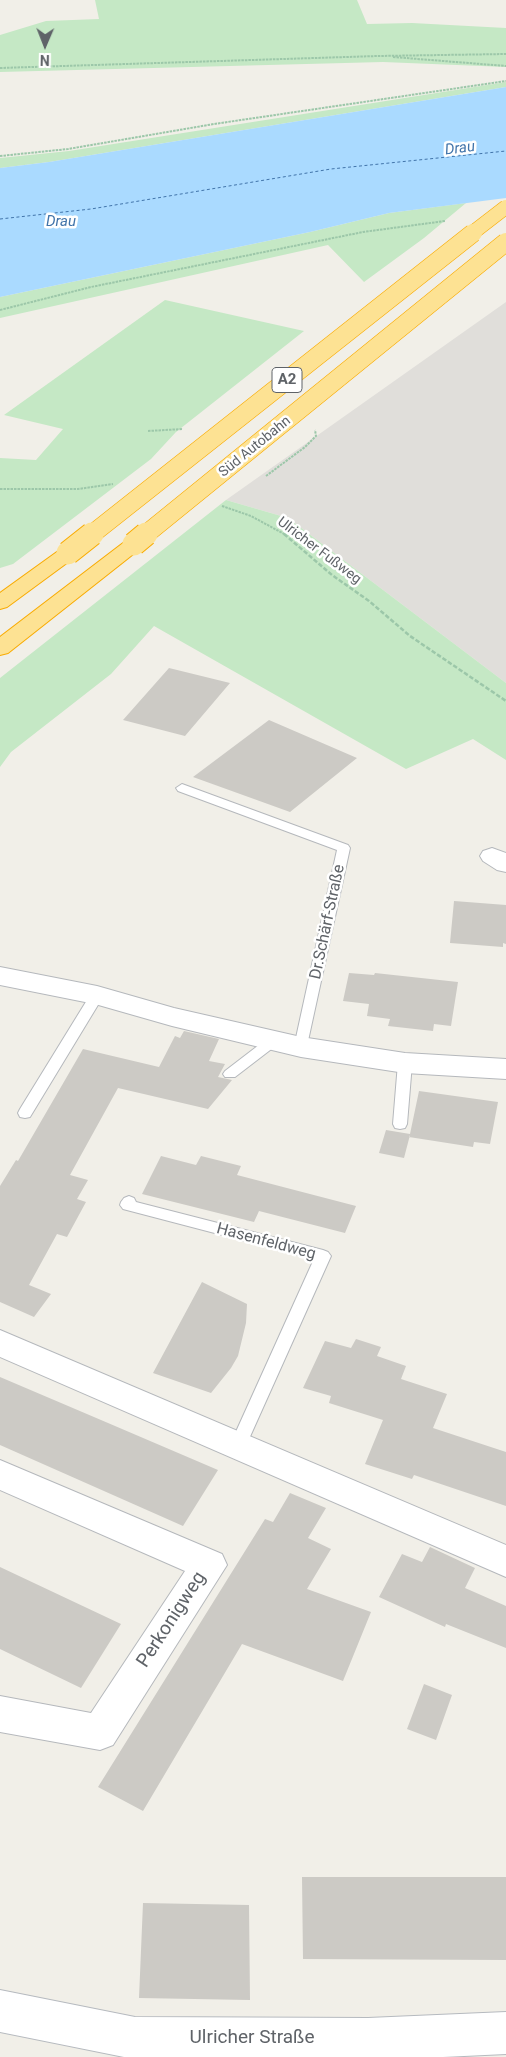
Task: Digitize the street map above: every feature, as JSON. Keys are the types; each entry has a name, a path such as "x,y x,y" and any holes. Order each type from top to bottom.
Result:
{"highway":[{"name":"Süd Autobahn","path":"0,603 68,553 506,207"},
{"name":"Süd Autobahn","path":"0,648 134,544 506,242"}],"street":[{"path":"0,976 97,995 172,1017 301,1047 405,1062 506,1069"},
{"path":"0,1343 506,1561"},
{"name":"Perkonigweg","path":"0,1474 209,1565 100,1732 0,1714"},
{"name":"Ulricher Straße","path":"0,2011 136,2038 368,2039 506,2033"}],"lane":[{"name":"Dr.Schärf-Straße","path":"182,788 344,848 301,1047"},
{"path":"25,1113 97,995"},
{"path":"230,1074 273,1041"},
{"path":"400,1124 405,1062"},
{"name":"Hasenfeldweg","path":"129,1202 128,1205 323,1256 238,1446"}],"path":[{"path":"0,68 378,56 506,54"},
{"path":"378,56 506,66"},
{"path":"0,156 68,149 214,124 506,81"},
{"path":"0,310 91,287 354,234 426,222 452,221"},
{"path":"266,476 305,447 316,436 315,428"},
{"path":"0,489 78,489 118,484"},
{"name":"Ulricher Fußweg","path":"220,505 251,516 282,532 332,575 369,601 410,636 506,701"}],"shaded area":[{"path":"506,302 506,683 288,518 226,500"}],"green space":[{"path":"95,0 357,0 367,24 412,23 506,28 506,67 383,62 0,72 0,35 46,21 99,19"},
{"path":"506,82 506,87 49,162 0,168 0,158 69,151"},
{"path":"466,203 424,238 364,282 328,245 0,318 0,297 310,232 389,213"},
{"path":"165,300 304,331 176,432 151,459 13,564 0,568 0,458 36,460 63,429 4,415"},
{"path":"226,500 288,518 506,683 506,760 473,739 406,769 154,626 111,674 11,752 0,767 0,678"}],"water":[{"name":"Drau","path":"506,87 506,198 389,213 310,232 0,297 0,168 49,162"}],"building":[{"path":"169,668 230,683 185,736 123,720"},
{"path":"269,720 357,758 290,812 193,777"},
{"path":"454,901 506,905 506,944 503,943 503,947 450,943"},
{"path":"349,973 374,975 375,973 458,982 451,1026 434,1024 433,1031 388,1026 390,1019 367,1016 369,1004 343,1001"},
{"path":"184,1031 219,1039 209,1061 225,1064 218,1077 232,1080 208,1109 118,1088 70,1175 88,1180 77,1199 86,1202 67,1237 57,1234 29,1285 51,1294 34,1317 0,1302 0,1186 16,1160 18,1161 83,1049 159,1067 175,1036 180,1038"},
{"path":"419,1091 498,1102 490,1144 474,1142 473,1147 409,1137 404,1158 379,1153 386,1130 410,1134"},
{"path":"161,1156 196,1165 201,1156 241,1166 237,1175 356,1206 345,1233 259,1211 254,1222 142,1194"},
{"path":"202,1282 247,1304 246,1323 238,1356 211,1393 153,1373"},
{"path":"356,1339 381,1347 377,1356 406,1366 401,1379 447,1394 433,1428 506,1452 506,1506 414,1475 412,1479 365,1464 383,1420 329,1403 331,1396 303,1388 325,1341 351,1348"},
{"path":"0,1377 218,1470 183,1526 0,1445"},
{"path":"290,1493 326,1508 308,1538 331,1549 307,1589 371,1612 343,1681 242,1644 143,1811 98,1787 265,1519 273,1522"},
{"path":"430,1547 475,1568 465,1588 506,1606 506,1648 446,1624 445,1627 379,1597 402,1554 422,1562"},
{"path":"0,1567 121,1624 81,1688 0,1649"},
{"path":"424,1684 452,1695 436,1740 407,1729"},
{"path":"302,1877 506,1877 506,1960 303,1959"},
{"path":"143,1903 249,1905 250,2000 139,1998"}],"ferry route":[{"path":"0,219 91,209 331,169 506,151"}]}
